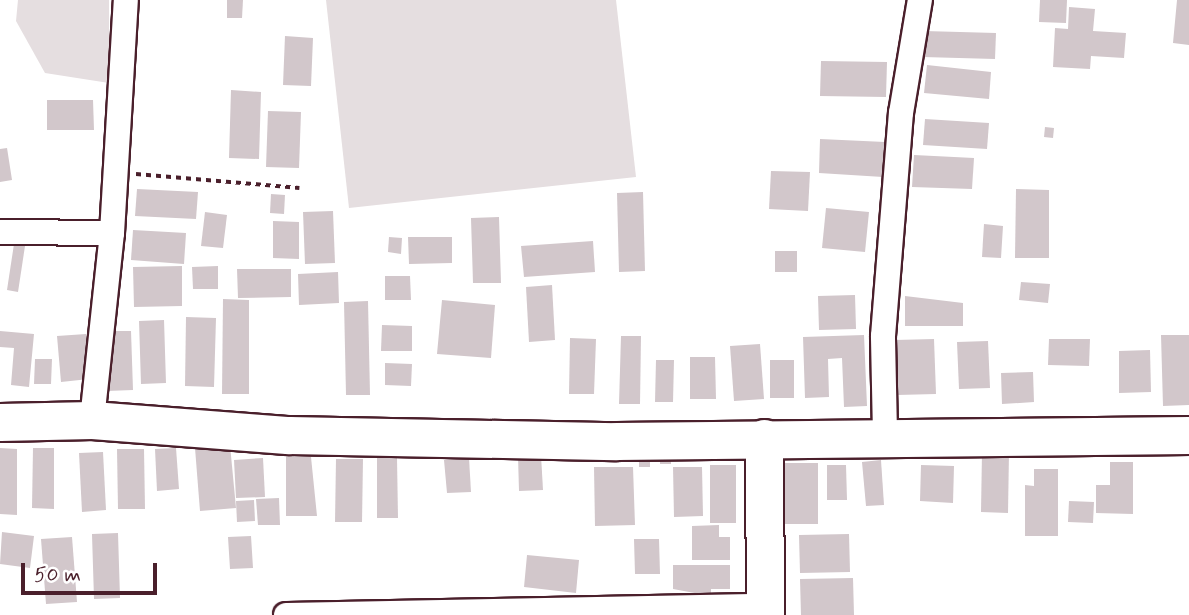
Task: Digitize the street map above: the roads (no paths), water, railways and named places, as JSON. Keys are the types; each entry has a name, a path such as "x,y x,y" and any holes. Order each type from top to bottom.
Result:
{"highway":[{"path":"0,422 92,419 289,435 764,438 885,434 1189,435"},
{"path":"764,438 766,610"}],"street":[{"path":"92,419 117,172 126,0"},
{"path":"885,434 884,323 901,113 920,0"},
{"path":"0,232 112,233"},
{"path":"286,615 766,610"}]}
